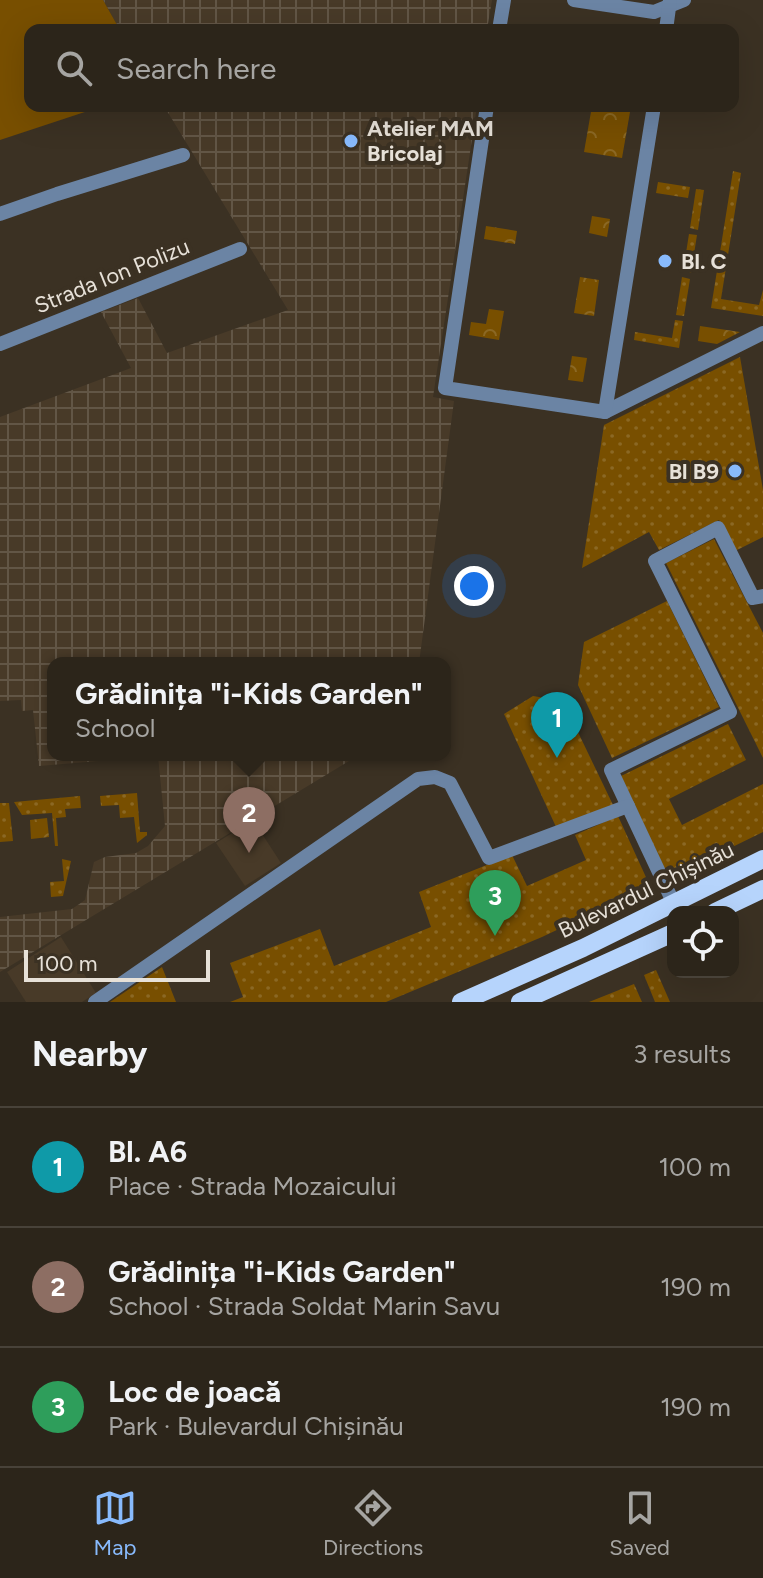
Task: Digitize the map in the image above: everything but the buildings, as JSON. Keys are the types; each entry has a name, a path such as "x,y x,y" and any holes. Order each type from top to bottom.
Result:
{"main road":[{"name":"Bulevardul Chișinău","path":"461,1002 674,904 763,859"},
{"path":"728,906 763,889"},
{"path":"520,1002 667,936"}],"street":[{"path":"500,24 504,0"},
{"path":"574,0 647,12 684,0"},
{"path":"667,24 670,4"},
{"path":"486,112 445,388 605,412 763,333"},
{"path":"605,412 653,112"},
{"path":"0,214 183,155"},
{"name":"Strada Ion Polizu","path":"0,344 240,249"},
{"path":"674,904 611,770 730,712 655,561 718,528 758,597"},
{"path":"95,1002 407,785 427,777 450,783 489,858 628,806"}],"shaded area":[{"path":"103,0 492,0 488,24 117,24"},
{"path":"168,112 476,112 433,397 454,401 420,657 47,657 47,761 98,761 39,766 33,710 22,711 21,700 0,701 0,417 131,368 101,312 138,298 167,353 288,310"},
{"path":"158,761 349,761 0,972 0,917 72,909 85,900 94,862 105,857 136,853 148,846 165,826"},
{"path":"253,820 281,863 245,886 216,843"},
{"path":"61,937 96,993 82,1002 26,1002 7,972"}],"green space":[{"path":"0,0 103,0 117,24 24,24 24,112 85,112 0,140"},
{"path":"591,112 630,112 622,158 584,152"},
{"path":"733,171 741,173 721,299 759,305 763,290 763,316 711,308"},
{"path":"658,182 690,187 688,198 656,193"},
{"path":"696,189 704,190 698,230 690,228"},
{"path":"592,216 610,219 607,237 589,233"},
{"path":"486,226 517,231 515,244 484,239"},
{"path":"689,234 697,235 691,273 683,272"},
{"path":"580,277 599,280 594,316 574,313"},
{"path":"682,277 690,279 684,316 676,315"},
{"path":"489,309 504,311 499,340 469,335 471,322 486,324"},
{"path":"675,320 683,321 679,348 634,340 635,332 672,338"},
{"path":"700,326 740,332 717,344 698,341"},
{"path":"572,356 587,358 583,382 568,380"},
{"path":"740,357 763,490 763,537 735,551 719,520 659,550 649,532 582,568 604,425"},
{"path":"714,539 763,633 763,758 666,563"},
{"path":"667,601 719,707 612,758 578,685 584,642"},
{"path":"533,696 563,701 614,807 557,829 504,714"},
{"path":"728,724 746,760 669,799 682,825 763,784 763,832 669,878 621,776"},
{"path":"137,793 140,832 147,832 147,835 137,843 134,817 120,818 119,805 101,806 100,796"},
{"path":"80,796 81,808 65,809 66,817 56,818 58,846 55,846 52,813 22,815 14,802"},
{"path":"0,803 9,803 13,841 0,842"},
{"path":"618,816 650,886 542,937 386,1002 230,1002 243,997 230,963 320,929 334,966 431,927 419,892 512,855 527,886 586,860 575,835"},
{"path":"47,818 49,837 31,839 30,820"},
{"path":"62,859 71,861 63,896 51,897 50,882 64,881"},
{"path":"162,967 176,1002 110,1002"},
{"path":"656,970 670,1002 655,1002 644,975"},
{"path":"634,984 642,1002 589,1002"}],"place":[{"name":"Atelier MAM Bricolaj","path":"351,141"},
{"name":"Bl. C","path":"665,261"},
{"name":"Bl B9","path":"735,471"},
{"name":"Bl. A6","path":"557,758"},
{"name":"Grădinița \"i-Kids Garden\"","path":"249,853"},
{"name":"Loc de joacă","path":"495,936"}]}
